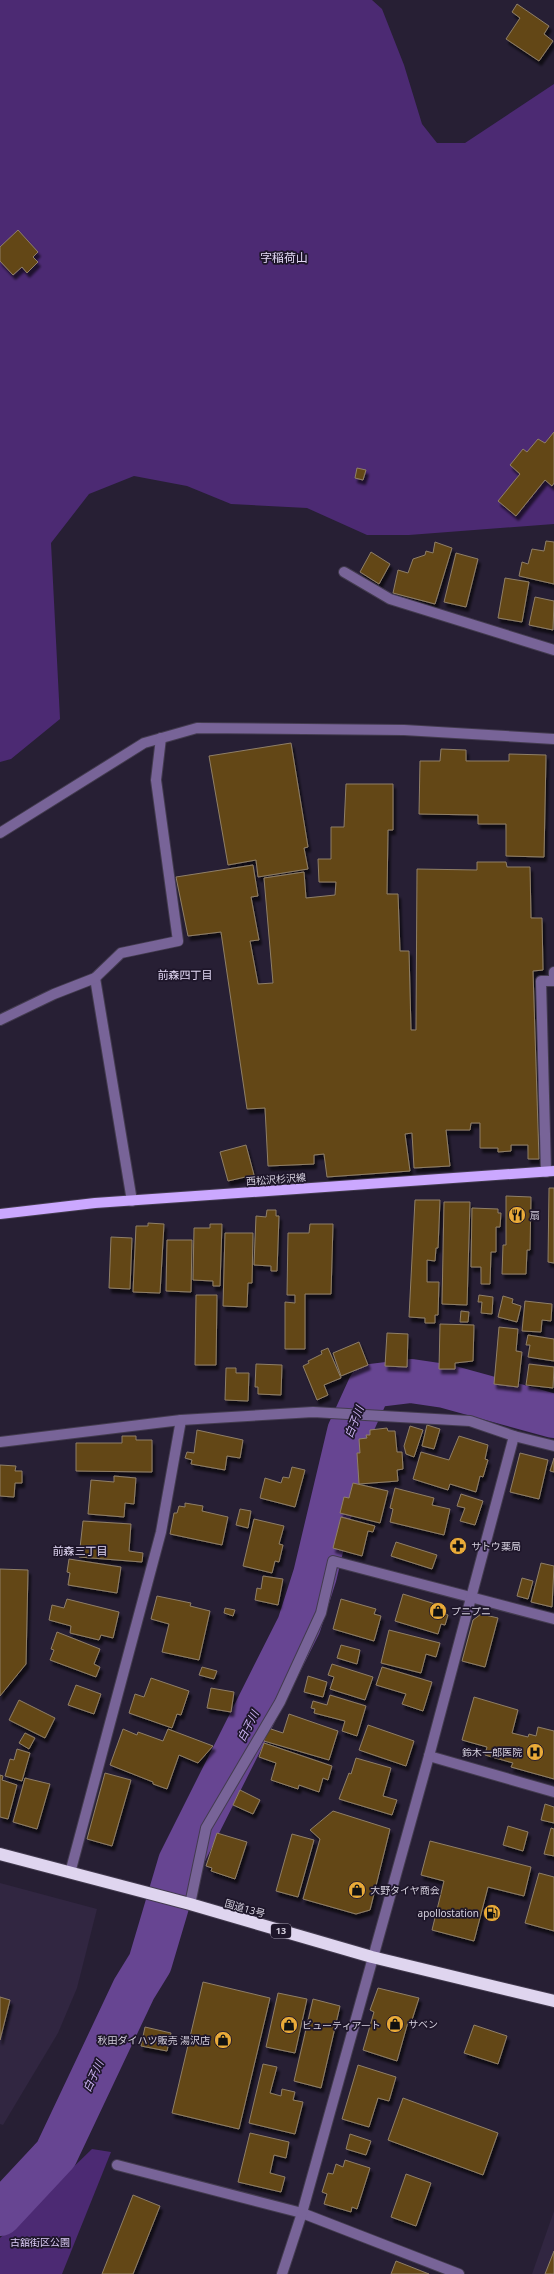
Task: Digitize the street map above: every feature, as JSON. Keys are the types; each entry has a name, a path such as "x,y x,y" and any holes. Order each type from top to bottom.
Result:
{"highway":[{"name":"国道13号","path":"0,1854 144,1894 190,1904 372,1957 554,2001"}],"main road":[{"name":"西松沢杉沢線","path":"0,1214 132,1201 550,1172"}],"street":[{"path":"344,572 390,600 554,649"},
{"path":"0,833 144,743 196,728 404,730 554,739"},
{"path":"0,1020 54,994 95,978 121,953 178,941 156,780 161,738"},
{"path":"550,1172 541,981 554,981 554,972"},
{"path":"95,978 132,1201"},
{"path":"0,1442 181,1420 313,1412 470,1421 514,1436 554,1446"},
{"path":"70,1873 161,1532 181,1420"},
{"path":"282,2274 302,2213 429,1756 514,1436"},
{"path":"190,1904 206,1828 280,1702 321,1613 333,1561 472,1596 554,1619"},
{"path":"429,1756 554,1792"},
{"path":"117,2165 302,2213 459,2274"}],"shaded area":[{"path":"0,1883 97,1909 77,1988 58,2033 3,2125 0,2124"},
{"path":"554,2211 554,2274 532,2274"}],"green space":[{"path":"0,0 372,0 382,9 404,65 422,124 437,143 465,143 554,84 554,524 409,535 367,535 307,508 231,504 187,486 134,476 89,494 51,543 60,719 11,759 0,762"},
{"name":"古舘街区公園","path":"92,2149 111,2152 62,2274 0,2274 0,2238"}],"building":[{"path":"517,4 549,26 544,34 553,41 539,61 506,39 520,18 512,12"},
{"path":"18,230 38,252 33,257 38,262 27,273 22,267 13,275 0,261 0,247"},
{"path":"554,432 554,483 552,486 545,480 516,516 498,501 520,474 510,465 523,449 527,452 538,439 545,443"},
{"path":"357,468 366,470 363,480 355,478"},
{"path":"546,541 554,542 554,584 519,576 522,562 528,564 532,549 544,551"},
{"path":"435,542 452,548 435,604 393,593 398,570 408,573 413,559 425,555 426,551 433,553"},
{"path":"371,552 390,564 379,584 360,572"},
{"path":"456,553 478,559 466,607 444,602"},
{"path":"505,578 529,582 522,622 498,618"},
{"path":"535,597 554,601 553,630 529,625"},
{"path":"291,743 308,847 304,848 308,869 258,877 256,860 228,865 209,756"},
{"path":"441,749 466,750 466,761 509,761 509,754 546,755 544,857 506,856 506,824 478,824 478,815 419,814 420,761 440,761"},
{"path":"346,784 393,784 393,830 388,830 387,894 398,894 400,951 409,951 411,1030 416,1030 417,869 477,870 477,862 506,862 507,867 530,867 531,918 542,918 543,970 533,971 539,1159 528,1159 528,1145 511,1145 511,1151 498,1152 498,1148 480,1148 480,1123 471,1123 470,1130 446,1130 450,1166 414,1168 412,1133 405,1134 410,1171 327,1177 324,1154 314,1155 314,1164 268,1166 265,1108 247,1109 221,932 188,936 176,877 253,865 258,896 251,897 259,940 250,941 258,984 273,983 264,878 304,872 306,898 335,895 336,882 319,882 318,859 331,859 331,827 344,827"},
{"path":"246,1145 254,1175 228,1181 220,1152"},
{"path":"549,1188 554,1188 554,1263 548,1262"},
{"path":"506,1196 531,1197 530,1250 527,1250 526,1274 502,1274 503,1245 506,1245"},
{"path":"415,1200 440,1200 438,1248 436,1248 435,1261 427,1260 427,1282 439,1282 438,1315 435,1315 435,1323 425,1323 425,1318 409,1317"},
{"path":"444,1202 470,1202 467,1305 442,1304"},
{"path":"472,1208 498,1209 498,1213 501,1213 500,1227 496,1227 496,1252 491,1252 490,1284 481,1284 481,1267 471,1267"},
{"path":"267,1210 276,1210 276,1216 279,1216 277,1271 271,1271 271,1266 254,1265 256,1216 266,1217"},
{"path":"148,1223 164,1224 160,1293 133,1292 136,1226 148,1226"},
{"path":"210,1224 222,1224 220,1286 213,1286 213,1281 193,1280 194,1228 210,1228"},
{"path":"310,1224 333,1224 331,1294 305,1294 305,1349 285,1349 285,1302 295,1303 295,1295 287,1295 288,1233 309,1233"},
{"path":"225,1233 253,1233 252,1283 248,1283 247,1307 223,1306"},
{"path":"111,1237 132,1238 130,1289 109,1288"},
{"path":"167,1240 192,1240 191,1292 166,1291"},
{"path":"196,1295 217,1295 216,1365 195,1365"},
{"path":"479,1295 493,1297 492,1314 481,1313 482,1302 478,1302"},
{"path":"503,1296 513,1299 512,1303 521,1306 517,1322 498,1317"},
{"path":"525,1301 552,1304 551,1321 542,1320 541,1332 522,1331"},
{"path":"461,1311 469,1312 468,1322 460,1322"},
{"path":"440,1324 474,1325 473,1361 455,1363 455,1369 439,1369"},
{"path":"499,1327 518,1329 516,1351 522,1352 518,1387 494,1384"},
{"path":"387,1333 408,1334 407,1367 385,1366"},
{"path":"528,1335 554,1339 554,1361 528,1357 530,1345 526,1345"},
{"path":"359,1342 368,1365 341,1376 333,1353"},
{"path":"328,1348 341,1378 324,1385 328,1395 317,1400 303,1366 309,1363 308,1361 322,1354 321,1351"},
{"path":"256,1364 282,1365 281,1395 258,1394 258,1387 255,1387"},
{"path":"529,1364 554,1367 553,1388 526,1385"},
{"path":"226,1368 236,1368 236,1373 249,1373 248,1401 225,1400"},
{"path":"427,1425 440,1429 434,1449 422,1446"},
{"path":"410,1426 423,1430 414,1457 406,1454 404,1446"},
{"path":"387,1428 388,1431 395,1431 397,1452 402,1452 403,1469 397,1470 398,1481 359,1484 357,1453 360,1453 359,1439 367,1438 366,1435 370,1435 370,1430"},
{"path":"197,1430 243,1440 240,1458 227,1456 225,1470 191,1464 192,1460 185,1458 187,1452 194,1453"},
{"path":"122,1436 136,1436 136,1440 152,1440 152,1472 76,1471 76,1443 122,1443"},
{"path":"459,1436 488,1445 485,1459 488,1460 483,1477 480,1476 476,1492 450,1484 448,1490 413,1479 421,1452 449,1460"},
{"path":"520,1453 548,1460 539,1499 510,1492"},
{"path":"554,1458 554,1472 550,1471"},
{"path":"0,1465 16,1466 15,1471 22,1471 22,1483 15,1483 14,1497 0,1496"},
{"path":"292,1467 305,1470 295,1507 260,1498 265,1478 281,1483 283,1477 289,1478"},
{"path":"114,1476 136,1478 134,1504 125,1503 124,1517 88,1514 91,1480 114,1482"},
{"path":"353,1483 388,1491 380,1523 340,1513 344,1497 349,1498"},
{"path":"395,1488 434,1498 432,1505 450,1509 444,1535 390,1522 393,1509 390,1508"},
{"path":"461,1494 483,1501 475,1525 460,1521 465,1508 457,1506"},
{"path":"185,1503 203,1506 202,1511 228,1517 222,1545 170,1534 174,1513 177,1513 179,1506 185,1507"},
{"path":"240,1509 251,1511 248,1528 236,1525"},
{"path":"341,1517 375,1526 373,1532 368,1531 362,1556 333,1548"},
{"path":"254,1519 284,1526 279,1544 283,1545 279,1562 275,1561 272,1573 243,1566"},
{"path":"83,1521 131,1524 129,1551 143,1553 142,1562 79,1557"},
{"path":"396,1542 437,1555 432,1569 391,1556"},
{"path":"69,1559 121,1567 117,1593 68,1585 70,1573 67,1572"},
{"path":"541,1563 554,1566 552,1607 531,1602"},
{"path":"0,1569 28,1570 26,1664 0,1696"},
{"path":"263,1576 283,1579 278,1605 255,1600 257,1588 261,1589"},
{"path":"522,1578 533,1581 528,1599 517,1596"},
{"path":"403,1594 445,1607 443,1613 448,1615 445,1625 441,1624 438,1634 395,1621"},
{"path":"157,1596 191,1603 190,1606 210,1611 199,1660 162,1652 169,1624 151,1619"},
{"path":"67,1599 119,1612 113,1638 101,1635 99,1640 70,1633 71,1626 49,1620 52,1605 64,1608"},
{"path":"341,1599 376,1609 374,1614 381,1616 374,1641 333,1629"},
{"path":"225,1608 235,1610 233,1616 224,1613"},
{"path":"481,1614 498,1618 485,1667 462,1661 473,1620"},
{"path":"389,1630 440,1643 436,1657 426,1654 421,1673 381,1663"},
{"path":"57,1632 100,1649 94,1664 100,1667 96,1677 50,1660 54,1650 51,1649"},
{"path":"341,1645 360,1650 357,1664 337,1658"},
{"path":"332,1664 373,1677 365,1700 330,1689 334,1677 328,1675"},
{"path":"202,1667 217,1671 214,1679 199,1675"},
{"path":"382,1667 432,1682 423,1711 402,1704 406,1694 376,1685"},
{"path":"308,1676 327,1682 323,1697 304,1692"},
{"path":"151,1678 189,1691 181,1715 177,1714 172,1728 129,1713 135,1694 144,1697"},
{"path":"76,1685 101,1694 94,1714 68,1705"},
{"path":"211,1688 234,1692 231,1712 207,1708"},
{"path":"330,1695 366,1706 357,1736 342,1731 345,1721 314,1713 315,1709 311,1708 313,1701 327,1705"},
{"path":"474,1697 518,1710 512,1733 528,1737 529,1734 536,1736 538,1727 554,1731 554,1779 511,1767 513,1763 485,1755 487,1747 462,1740"},
{"path":"19,1700 55,1718 45,1738 9,1720"},
{"path":"289,1714 338,1731 329,1760 264,1741 268,1728 283,1733"},
{"path":"368,1725 414,1741 406,1766 359,1750"},
{"path":"123,1729 137,1735 138,1732 163,1741 168,1729 213,1746 198,1763 179,1755 167,1789 110,1765"},
{"path":"25,1733 35,1738 29,1749 19,1743"},
{"path":"264,1743 332,1766 328,1780 323,1778 319,1792 299,1785 298,1789 271,1780 276,1763 259,1757"},
{"path":"17,1749 30,1753 22,1781 5,1776 10,1759 14,1760"},
{"path":"356,1758 391,1768 383,1796 397,1800 392,1815 339,1799 349,1773 351,1774"},
{"path":"105,1773 131,1780 112,1846 87,1839"},
{"path":"0,1775 3,1776 2,1780 17,1785 8,1819 0,1817"},
{"path":"25,1778 50,1784 37,1829 13,1822"},
{"path":"240,1790 260,1800 253,1814 233,1805"},
{"path":"545,1804 554,1807 554,1823 541,1820"},
{"path":"333,1811 390,1829 370,1910 356,1914 303,1899 320,1839 310,1830"},
{"path":"508,1826 528,1832 523,1851 503,1845"},
{"path":"551,1828 554,1829 554,1856 544,1854"},
{"path":"217,1833 247,1842 235,1879 211,1871 212,1868 206,1866"},
{"path":"292,1834 314,1840 298,1897 276,1891"},
{"path":"430,1841 531,1867 524,1896 488,1887 474,1941 432,1930 444,1881 421,1875"},
{"path":"539,1873 554,1877 554,1931 525,1923"},
{"path":"203,1982 270,1998 239,2129 172,2113"},
{"path":"378,1988 419,1998 411,2023 408,2022 397,2061 363,2050 374,2012 370,2010"},
{"path":"278,1993 307,1999 295,2053 266,2047"},
{"path":"0,1997 10,2000 0,2040"},
{"path":"313,1999 340,2006 321,2088 294,2081"},
{"path":"474,2025 507,2036 498,2064 464,2053"},
{"path":"145,2027 171,2033 167,2051 141,2046"},
{"path":"263,2064 277,2067 270,2093 281,2096 282,2089 295,2092 293,2100 303,2102 295,2134 249,2123"},
{"path":"358,2065 396,2077 389,2101 378,2098 369,2127 342,2119"},
{"path":"403,2098 498,2133 483,2175 388,2140"},
{"path":"250,2133 289,2142 286,2158 274,2155 270,2173 285,2177 281,2192 238,2182"},
{"path":"350,2134 371,2141 366,2155 346,2149"},
{"path":"345,2160 370,2168 357,2209 352,2207 351,2212 324,2204 327,2194 322,2192 328,2173 333,2174 336,2164 343,2167"},
{"path":"406,2174 431,2183 416,2226 391,2217"},
{"path":"133,2195 160,2206 133,2274 102,2274"},
{"path":"554,2251 554,2274 545,2274"},
{"path":"396,2261 429,2274 391,2274"}],"waterway":[{"name":"白子川","path":"0,2214 56,2154 134,1989 150,1963 180,1862 299,1625 315,1575 349,1432 370,1386 411,1381 445,1386 554,1416"}],"place":[{"name":"扇","path":"517,1215"},
{"name":"サトウ薬局","path":"458,1546"},
{"name":"プニプニ","path":"438,1611"},
{"name":"鈴木一郎医院","path":"535,1752"},
{"name":"大野タイヤ商会","path":"357,1890"},
{"name":"apollostation","path":"492,1913"},
{"name":"サベン","path":"395,2024"},
{"name":"ビューティアート","path":"289,2025"},
{"name":"秋田ダイハツ販売 湯沢店","path":"223,2040"}],"district":[{"name":"字稲荷山","path":"284,258"},
{"name":"前森四丁目","path":"185,975"},
{"name":"前森三丁目","path":"80,1551"}]}
